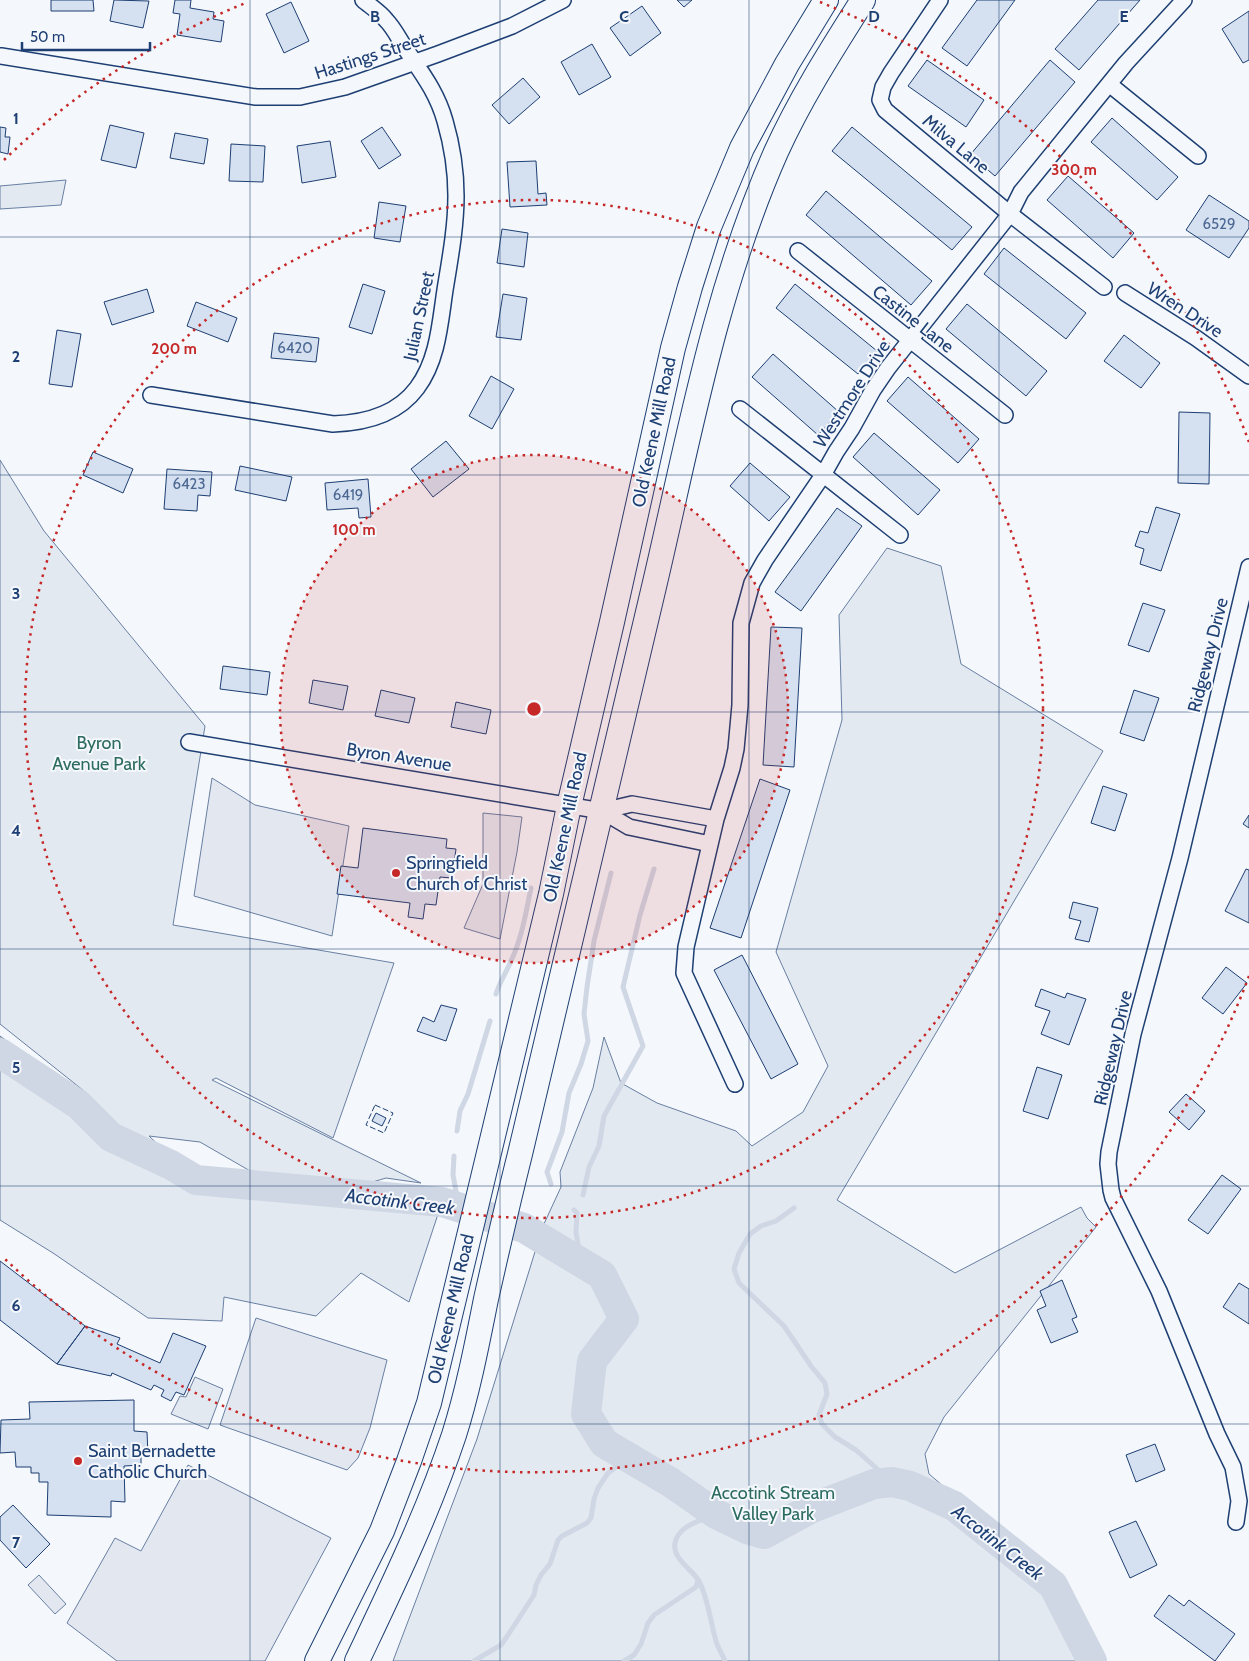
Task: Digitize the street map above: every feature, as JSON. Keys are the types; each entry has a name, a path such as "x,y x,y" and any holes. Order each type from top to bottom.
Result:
{"main road":[{"name":"Old Keene Mill Road","path":"317,1661 380,1535 429,1403 551,894 672,348 692,278 709,227 742,148 787,64 826,0"},
{"name":"Old Keene Mill Road","path":"357,1661 430,1501 455,1432 475,1353 519,1154 550,1034 701,378 726,287 741,241 777,151 818,71 863,0"}],"street":[{"name":"Julian Street","path":"151,395 333,424 354,424 374,419 393,410 417,388 428,370 438,334 456,216 453,160 445,121 430,84 386,20 363,0"},
{"name":"Hastings Street","path":"1,56 246,96 300,97 330,91 438,54 512,26 563,0"},
{"name":"Milva Lane","path":"940,0 883,87 880,100 885,110 1010,214 1104,287"},
{"name":"Westmore Drive","path":"735,1084 684,974 686,947 716,819 736,749 740,705 739,641 745,604 752,583 765,560 823,475 873,390 910,340 1010,214 1021,192 1109,84 1184,0"},
{"path":"1109,84 1198,156"},
{"name":"Castine Lane","path":"798,251 1005,415"},
{"name":"Wren Drive","path":"1125,293 1196,338 1249,376"},
{"path":"740,409 900,535"},
{"name":"Ridgeway Drive","path":"1236,1522 1239,1501 1236,1475 1217,1434 1159,1290 1114,1198 1111,1190 1108,1164 1134,1034 1180,858 1249,567"},
{"name":"Byron Avenue","path":"189,742 602,811"},
{"path":"602,811 632,804 716,819"},
{"path":"602,811 629,827 710,844"}],"green space":[{"path":"66,180 61,205 0,209 0,186"},
{"name":"Byron Avenue Park","path":"0,460 44,531 205,726 173,925 394,963 333,1138 216,1078 212,1080 421,1183 386,1178 346,1190 442,1202 409,1302 361,1273 316,1316 224,1297 222,1321 148,1318 53,1253 0,1220 0,1036 62,1082 89,1095 0,1024","holes":["149,1136 200,1142 290,1194 196,1180"]},
{"name":"Accotink Stream Valley Park","path":"887,548 941,566 961,664 1103,751 837,1200 955,1273 1081,1207 1087,1218 1096,1227 944,1417 925,1454 929,1474 1002,1536 1068,1588 1100,1661 393,1661 477,1439 543,1226 561,1187 560,1172 593,1088 604,1037 621,1083 657,1103 736,1131 752,1146 803,1112 828,1066 776,952 842,720 839,615"},
{"path":"195,1377 223,1389 208,1429 171,1414 180,1396 186,1397"}],"shaded area":[{"path":"212,778 255,805 349,826 332,936 194,896"},
{"path":"483,813 522,817 500,939 464,928 483,884"},
{"path":"256,1318 387,1360 370,1428 358,1458 347,1470 220,1425"},
{"path":"188,1465 331,1538 265,1661 117,1661 67,1623 115,1538 141,1551"},
{"path":"39,1575 66,1604 55,1614 28,1585"}],"building":[{"path":"51,0 93,0 94,11 51,11"},
{"path":"114,0 149,1 143,28 110,21"},
{"path":"175,0 191,0 190,8 214,12 213,19 224,21 221,42 177,35 180,14 173,13"},
{"path":"677,0 692,0 684,7"},
{"path":"977,0 1015,0 967,66 942,48"},
{"path":"1098,0 1140,0 1079,70 1055,49"},
{"path":"291,2 309,41 284,53 266,14"},
{"path":"642,6 661,33 630,56 610,28"},
{"path":"1249,11 1249,60 1243,63 1222,29"},
{"path":"592,44 611,77 579,95 561,62"},
{"path":"927,60 984,100 966,127 908,86"},
{"path":"1050,60 1075,82 995,176 970,155"},
{"path":"523,78 540,97 509,124 492,105"},
{"path":"1112,118 1178,177 1157,200 1091,142"},
{"path":"110,125 144,133 136,168 101,160"},
{"path":"0,127 6,128 5,137 10,137 8,154 0,152"},
{"path":"382,127 401,155 379,169 361,141"},
{"path":"852,127 972,227 952,250 832,151"},
{"path":"175,133 208,139 204,164 170,158"},
{"path":"330,141 336,177 302,183 297,146"},
{"path":"231,144 265,146 263,182 229,181"},
{"path":"536,161 538,194 546,193 547,205 510,207 507,162"},
{"path":"1068,176 1134,233 1113,258 1047,200"},
{"path":"826,191 932,281 911,305 806,215"},
{"path":"1209,195 1249,221 1249,228 1229,258 1186,230"},
{"path":"379,202 406,206 400,242 374,238"},
{"path":"502,229 528,233 524,267 497,263"},
{"path":"1004,248 1086,313 1066,339 984,274"},
{"path":"363,284 385,291 372,334 349,327"},
{"path":"795,284 877,351 858,374 776,308"},
{"path":"147,289 154,312 112,325 104,302"},
{"path":"503,294 527,298 521,340 496,337"},
{"path":"196,302 237,318 228,342 187,326"},
{"path":"967,304 1047,371 1026,396 946,329"},
{"path":"57,330 81,334 72,387 49,384"},
{"path":"274,333 319,338 316,362 271,358"},
{"path":"1124,335 1160,363 1141,388 1104,361"},
{"path":"773,354 839,412 818,435 752,377"},
{"path":"491,376 514,389 492,429 469,416"},
{"path":"908,377 979,439 958,463 887,401"},
{"path":"1179,412 1210,413 1209,484 1178,483"},
{"path":"874,433 940,490 918,515 853,457"},
{"path":"446,441 469,469 433,497 411,469"},
{"path":"93,452 133,469 123,493 83,475"},
{"path":"750,463 790,497 769,521 730,486"},
{"path":"240,466 292,477 286,501 235,490"},
{"path":"167,469 212,472 210,496 198,495 197,511 164,509"},
{"path":"368,479 371,517 359,518 358,508 327,510 325,483"},
{"path":"1156,507 1180,514 1161,571 1140,564 1144,549 1135,546 1140,531 1148,533"},
{"path":"837,508 862,526 801,611 775,592"},
{"path":"1143,603 1165,610 1149,652 1128,645"},
{"path":"771,627 802,628 794,767 763,765"},
{"path":"223,666 270,672 267,695 220,689"},
{"path":"313,680 348,686 343,710 309,703"},
{"path":"381,690 415,698 409,723 375,716"},
{"path":"1134,690 1159,698 1144,741 1120,733"},
{"path":"456,702 491,710 486,734 451,727"},
{"path":"760,779 790,790 741,938 710,928"},
{"path":"1103,786 1127,794 1115,831 1091,823"},
{"path":"1249,815 1249,828 1243,824"},
{"name":"Springfield Church of Christ","path":"363,828 447,839 446,848 456,849 452,878 440,877 436,905 425,904 423,919 408,917 410,903 337,894 341,866 358,868"},
{"path":"1246,869 1249,870 1249,923 1225,911"},
{"path":"1073,902 1098,908 1089,942 1075,939 1081,921 1069,918"},
{"path":"742,955 798,1064 771,1079 714,970"},
{"path":"1226,967 1247,983 1223,1014 1202,998"},
{"path":"1041,989 1065,998 1067,993 1086,999 1069,1045 1041,1034 1050,1011 1035,1006"},
{"path":"441,1005 457,1009 446,1041 417,1031 423,1017 434,1022"},
{"path":"1037,1067 1062,1075 1048,1119 1023,1111"},
{"path":"1186,1094 1205,1111 1189,1130 1169,1112"},
{"path":"376,1113 386,1118 382,1126 372,1121"},
{"path":"1222,1175 1241,1189 1208,1234 1188,1220"},
{"path":"0,1261 85,1326 57,1364 0,1320"},
{"path":"1062,1280 1077,1317 1072,1319 1078,1332 1051,1343 1037,1310 1046,1306 1040,1291"},
{"path":"1239,1283 1249,1289 1249,1324 1223,1307"},
{"path":"85,1326 120,1338 117,1344 160,1363 173,1333 206,1346 184,1395 176,1392 171,1401 161,1396 164,1390 154,1385 151,1390 112,1373 111,1376 57,1364"},
{"name":"Saint Bernadette Catholic Church","path":"134,1400 134,1431 147,1432 148,1455 141,1456 141,1465 124,1466 125,1502 111,1501 111,1517 47,1515 48,1482 39,1482 39,1473 31,1473 31,1467 16,1467 15,1452 0,1453 1,1420 30,1419 29,1402"},
{"path":"1155,1444 1165,1470 1136,1482 1126,1455"},
{"path":"13,1505 50,1544 26,1568 0,1540 0,1517"},
{"path":"1136,1521 1157,1565 1130,1578 1109,1532"},
{"path":"1169,1595 1184,1606 1189,1600 1235,1634 1215,1661 1154,1616"}],"waterway":[{"path":"583,1195 589,1167 599,1146 604,1116 643,1046 623,987 640,915 654,869"},
{"path":"551,1184 547,1172 562,1132 569,1093 588,1041 584,1014 587,987 594,941 611,873"},
{"path":"496,994 518,943 531,888"},
{"path":"457,1131 460,1111 468,1094 490,1021"},
{"name":"Accotink Creek","path":"0,1053 79,1105 111,1137 171,1165 196,1180 442,1202 524,1228 602,1275 624,1319 592,1361 586,1414 604,1443 670,1482 716,1514 747,1529 764,1534 812,1508 874,1484 892,1482 910,1486 954,1506 1053,1585 1092,1661"},
{"path":"454,1156 453,1175 459,1208"},
{"path":"794,1208 776,1221 761,1226 750,1234 739,1253 734,1269 739,1283 784,1326 825,1383 827,1394 819,1415 822,1424 835,1437 856,1450 892,1482"},
{"path":"574,1210 577,1213 576,1232 581,1263"},
{"path":"474,1661 501,1645 534,1595 541,1575 550,1564 558,1540 587,1523 591,1518 598,1488 608,1473 628,1458"},
{"path":"716,1514 681,1531 677,1537 675,1549 679,1559 699,1581 717,1644 725,1661"},
{"path":"624,1661 634,1655 641,1644 648,1623 654,1615 696,1587 698,1580"}],"fence":[{"path":"375,1105 393,1113 384,1133 366,1125 375,1105"}],"place":[{"name":"Springfield Church of Christ","path":"396,873"},
{"name":"Saint Bernadette Catholic Church","path":"78,1461"}]}
